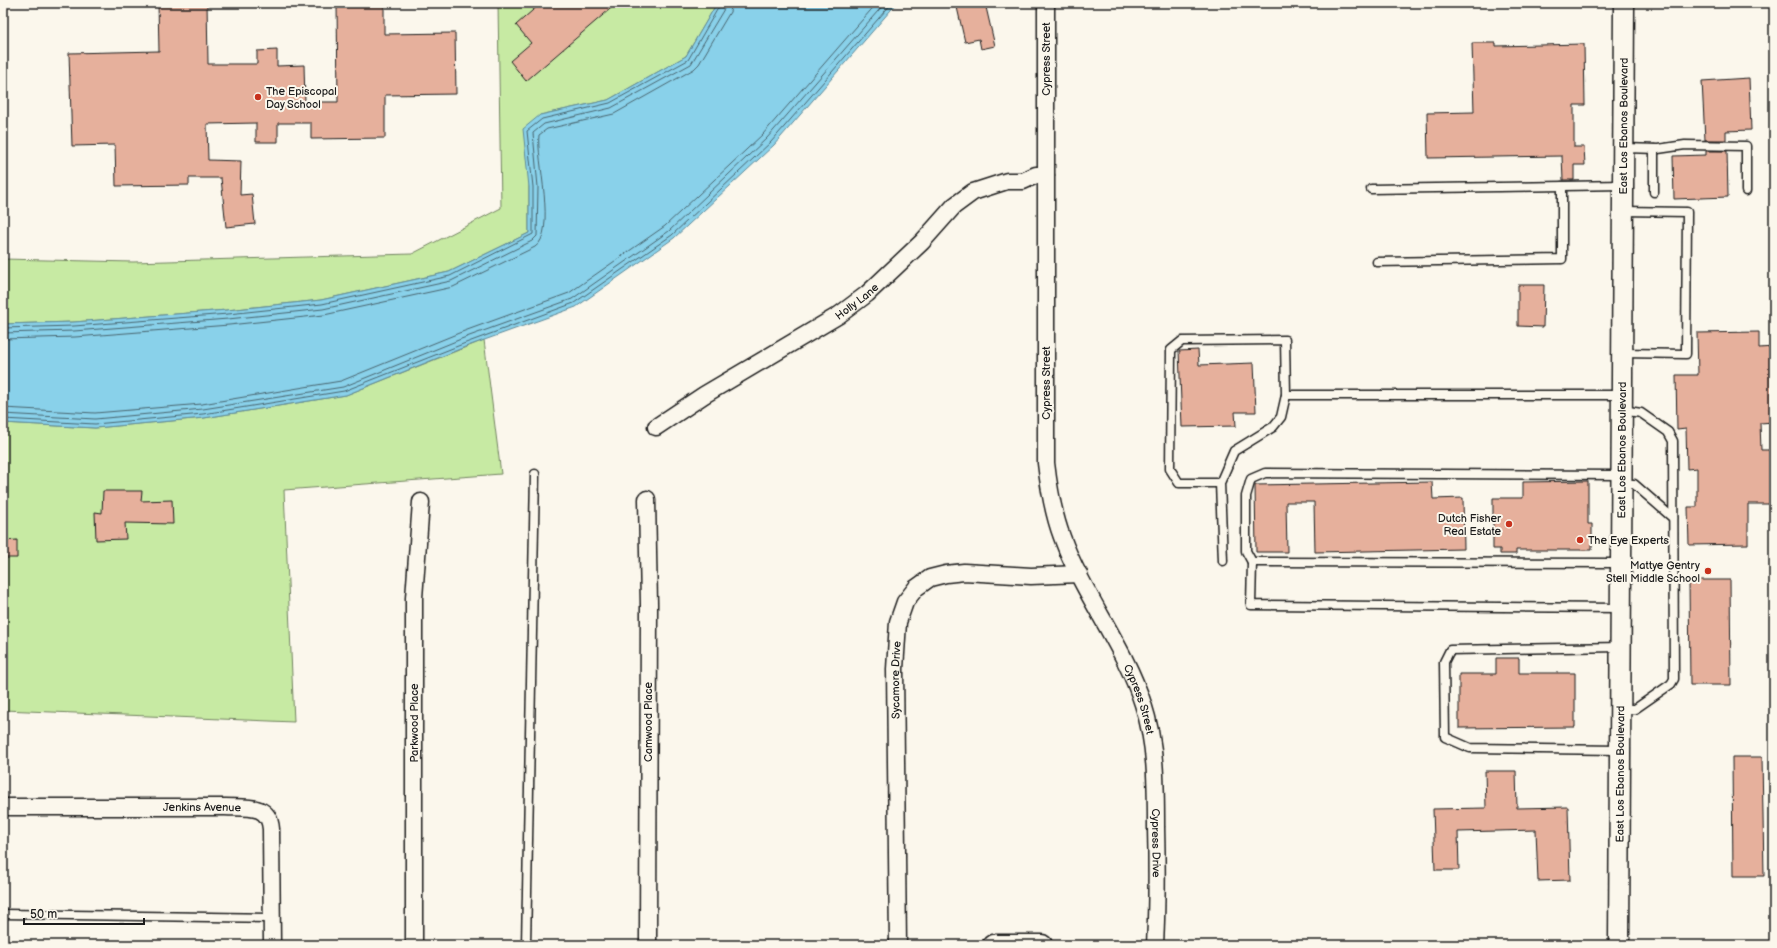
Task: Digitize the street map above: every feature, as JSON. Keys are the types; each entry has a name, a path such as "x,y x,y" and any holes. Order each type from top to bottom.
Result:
{"street":[{"name":"Cypress Street","path":"1046,3 1046,463 1054,514 1062,538 1136,684 1143,704 1152,742"},
{"name":"East Los Ebanos Boulevard","path":"1619,945 1624,3"},
{"name":"Holly Lane","path":"656,427 704,395 838,315 867,294 922,242 954,206 972,192 1002,182 1023,181 1036,175 1046,174"},
{"name":"Camwood Place","path":"647,499 649,604 648,945"},
{"name":"Parkwood Place","path":"414,945 414,598 421,502"},
{"name":"Sycamore Drive","path":"898,945 895,669 898,622 905,602 916,588 930,578 946,574 964,572 1031,576 1079,574"},
{"name":"Cypress Drive","path":"1152,742 1156,797 1155,945"},
{"name":"Jenkins Avenue","path":"3,807 225,807 256,809 265,812 270,819 271,829 272,945"},
{"path":"992,945 1042,945"}],"lane":[{"path":"1623,148 1654,149 1685,145 1746,146 1746,191"},
{"path":"1654,149 1654,192"},
{"path":"1371,189 1623,185"},
{"path":"1377,262 1562,259 1562,186"},
{"path":"1622,353 1686,354 1687,220 1687,212 1623,212"},
{"path":"1220,483 1179,483 1170,469 1171,350 1182,341 1285,340 1286,395 1281,417 1273,427 1234,451 1220,483 1223,561"},
{"path":"1286,395 1622,403 1668,432 1673,441 1674,679 1672,684 1635,709 1620,709"},
{"path":"1621,608 1251,606 1252,562 1246,551 1246,496 1251,479 1265,473 1621,479 1634,484 1673,518"},
{"path":"526,945 535,474"},
{"path":"1252,562 1621,563"},
{"path":"1620,647 1450,650 1444,662 1445,738 1470,748 1620,750"},
{"path":"3,914 272,918"}],"green space":[{"path":"498,3 717,3 686,56 608,100 540,115 529,187 529,233 449,272 321,300 227,310 74,322 3,324 3,259 133,262 412,254 501,208"},
{"path":"484,340 501,474 284,490 294,722 3,710 3,423 95,428 204,418 346,395"}],"water":[{"path":"717,3 897,3 774,145 674,238 576,307 465,347 346,395 204,418 95,428 3,423 3,324 74,322 227,310 321,300 449,272 529,233 529,187 523,129 540,115 608,100 686,56"}],"building":[{"path":"158,3 207,3 208,64 257,64 257,51 277,50 277,66 304,65 305,102 338,102 337,3 384,3 384,34 455,33 456,94 385,95 385,138 311,139 311,123 278,123 278,142 256,142 256,123 207,124 208,160 241,161 240,195 252,194 255,224 226,227 221,178 189,178 189,185 116,186 115,145 72,146 69,53 159,51"},
{"path":"541,3 617,3 526,81 510,61 531,43 516,25"},
{"path":"956,3 985,3 995,46 981,49 979,39 965,42"},
{"path":"1472,43 1496,43 1496,46 1584,44 1585,105 1574,105 1574,147 1584,147 1585,165 1574,165 1574,180 1563,180 1562,156 1428,158 1427,113 1474,112"},
{"path":"1749,78 1751,130 1726,131 1726,140 1705,140 1702,81"},
{"path":"1706,151 1727,151 1728,197 1674,199 1673,156 1706,155"},
{"path":"1518,285 1544,285 1543,327 1518,326"},
{"path":"1759,332 1759,348 1774,347 1774,422 1760,423 1761,450 1774,450 1774,504 1748,504 1748,544 1689,545 1688,507 1697,507 1697,468 1687,469 1686,428 1677,429 1676,375 1698,375 1697,333"},
{"path":"1198,350 1199,365 1254,363 1256,412 1235,412 1236,426 1182,427 1179,351"},
{"path":"1588,481 1588,524 1592,524 1592,550 1516,550 1516,554 1500,554 1500,549 1493,549 1493,498 1523,498 1523,482"},
{"path":"1432,482 1433,499 1463,498 1464,549 1315,552 1314,502 1286,502 1287,552 1256,552 1255,485"},
{"path":"103,491 142,491 141,501 172,500 173,524 125,523 126,539 96,540 95,512 102,513"},
{"path":"17,540 17,558 3,558 3,541"},
{"path":"1689,580 1730,580 1731,685 1690,685"},
{"path":"1496,658 1519,658 1519,673 1575,673 1575,727 1459,728 1459,674 1496,674"},
{"path":"1732,757 1762,757 1764,876 1733,876"},
{"path":"1485,771 1516,771 1517,808 1568,807 1570,880 1538,881 1536,830 1458,832 1459,870 1435,870 1433,809 1486,808"}],"place":[{"name":"The Episcopal Day School","path":"258,97"},
{"name":"Dutch Fisher Real Estate","path":"1509,524"},
{"name":"The Eye Experts","path":"1580,540"},
{"name":"Mattye Gentry Stell Middle School","path":"1708,571"}]}
